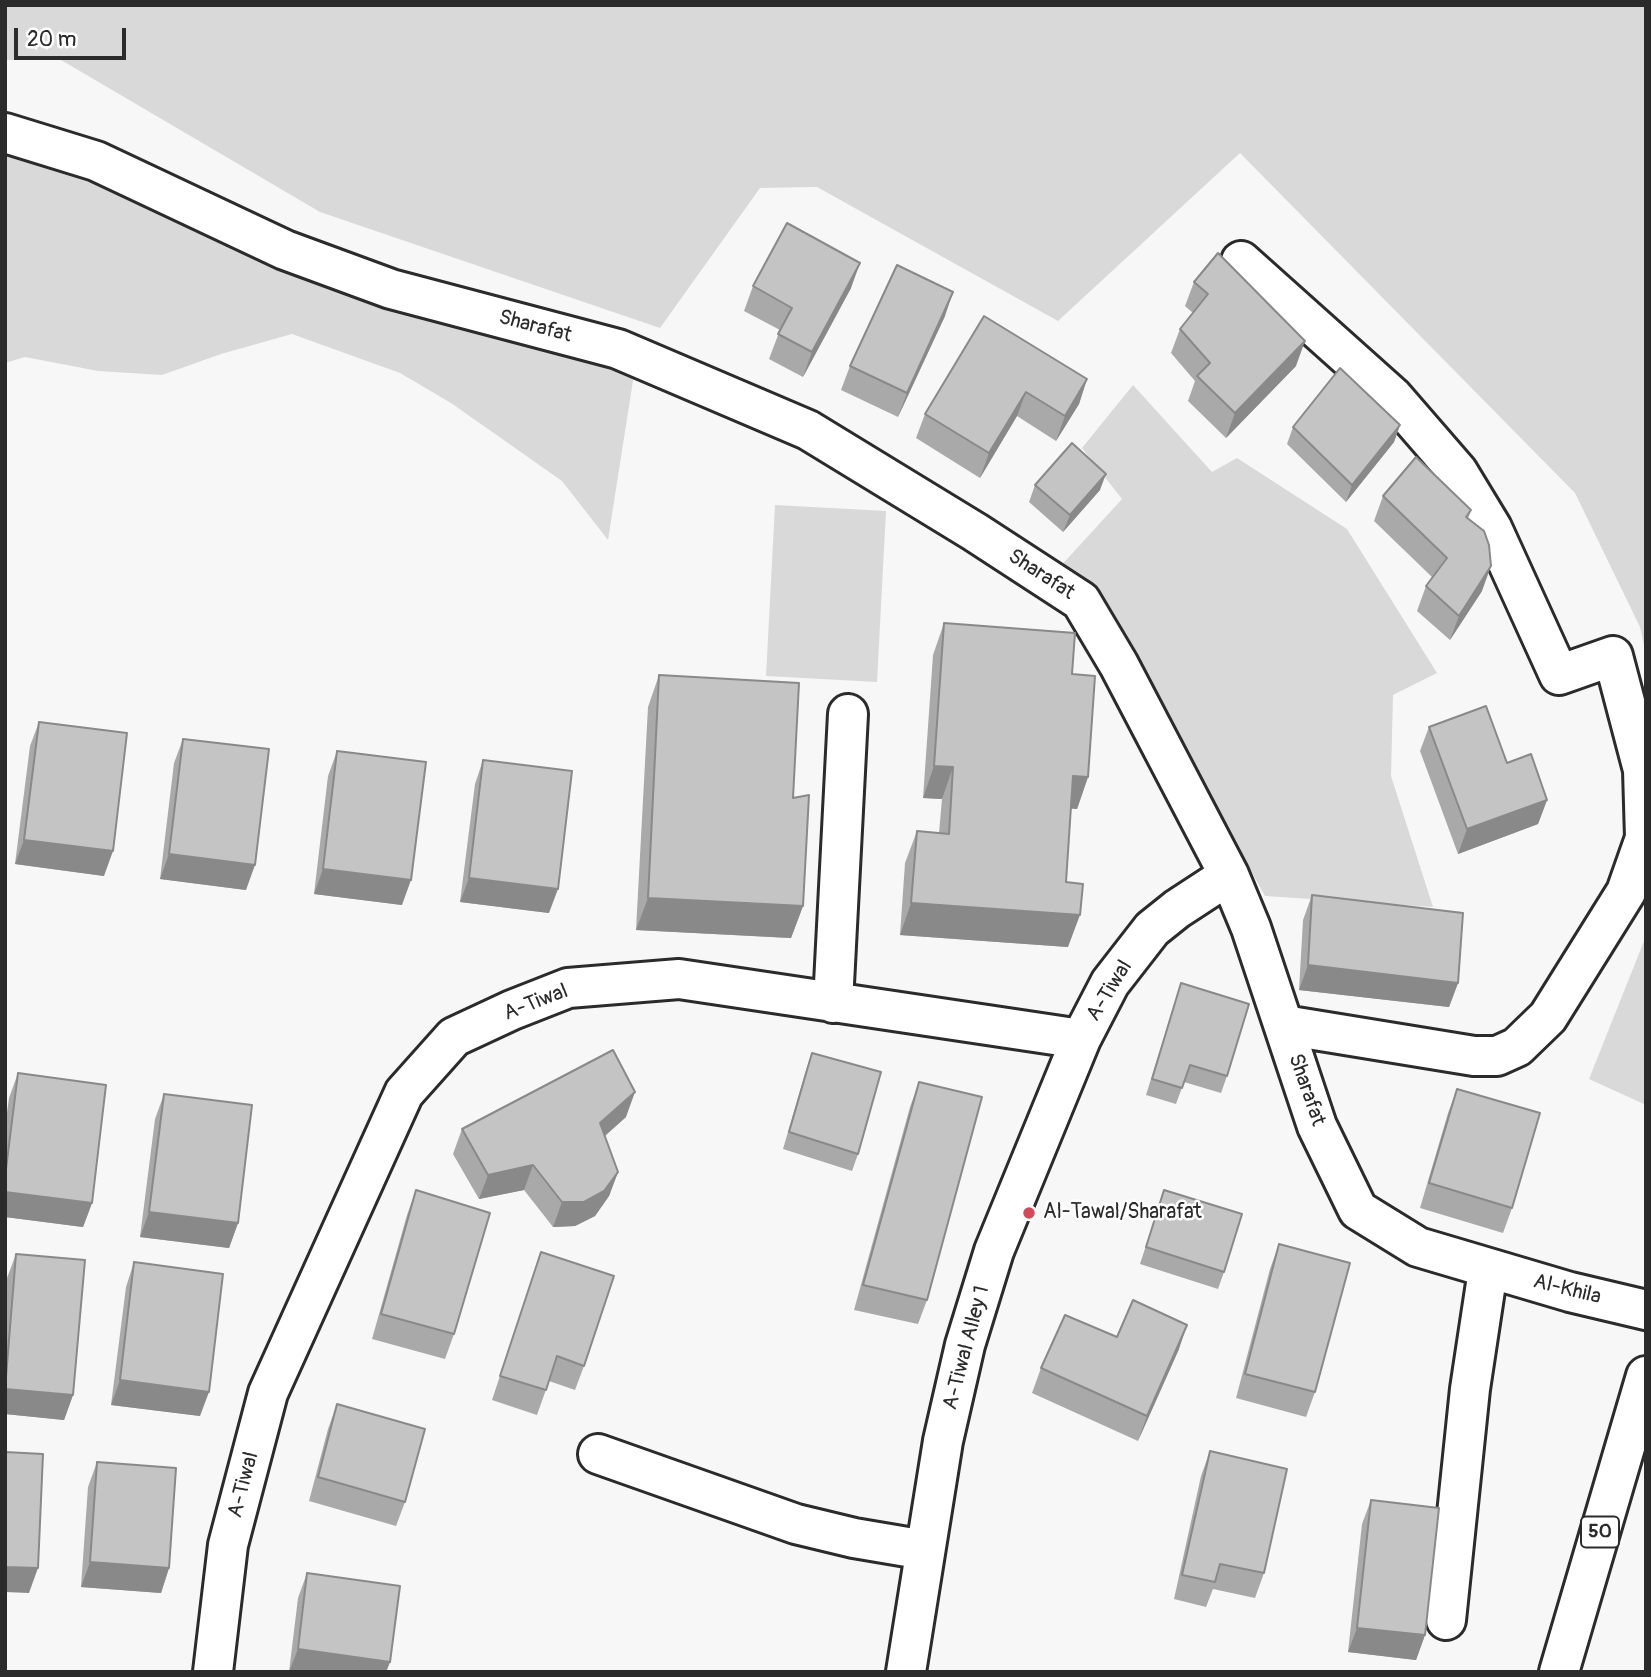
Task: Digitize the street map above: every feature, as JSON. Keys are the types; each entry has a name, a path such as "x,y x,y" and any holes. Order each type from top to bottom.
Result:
{"main road":[{"name":"Sharafat","path":"5,132 96,161 285,250 391,289 618,349 808,430 1081,601 1119,665 1229,876 1251,928 1317,1126 1358,1210 1418,1247 1488,1269"},
{"path":"1241,261 1393,397 1458,472 1492,528 1559,675 1613,656 1643,770 1644,838 1626,892 1548,1017 1517,1047 1497,1056 1474,1056 1284,1025"},
{"path":"833,1003 848,714"},
{"name":"A-Tiwal","path":"213,1672 228,1545 268,1394 404,1093 454,1037 568,988 678,979 1082,1039 1110,983 1153,929 1177,909 1229,876"},
{"name":"A-Tiwal Alley 1","path":"906,1672 943,1441 965,1345 994,1251 1082,1039"},
{"path":"1446,1620 1470,1390 1488,1269"},
{"name":"Al-Khila","path":"1488,1269 1646,1310"},
{"path":"1533,1672 1644,1384"},
{"name":"50","path":"1559,1672 1644,1384"},
{"path":"598,1454 796,1524 854,1538 925,1550"}],"shaded area":[{"path":"5,5 1646,5 1646,655 1640,627 1575,493 1240,153 1058,321 817,187 760,188 660,328 320,212 61,60 5,60"},
{"path":"5,157 72,167 637,355 608,540 562,481 451,403 400,373 292,334 221,354 162,375 98,371 25,357 5,363"},
{"path":"1133,385 1212,472 1237,458 1347,529 1437,673 1393,695 1391,776 1433,907 1265,896 1113,623 1058,569 1122,499 1082,448"},
{"path":"775,505 886,511 877,682 766,676"},
{"path":"1646,936 1646,1105 1589,1079"}],"building":[{"path":"787,223 860,263 812,352 778,334 792,308 753,286"},
{"path":"1218,253 1305,341 1235,413 1197,376 1210,363 1180,329 1208,294 1194,282"},
{"path":"897,265 953,292 907,393 850,366"},
{"path":"984,316 1087,379 1065,416 1026,392 989,453 925,414"},
{"path":"1340,368 1400,425 1352,485 1293,427"},
{"path":"1072,443 1106,474 1070,515 1035,485"},
{"path":"1416,457 1471,510 1466,517 1484,531 1489,545 1491,566 1459,616 1426,586 1447,558 1383,496"},
{"path":"944,623 1075,633 1072,674 1095,676 1088,777 1073,776 1066,882 1083,884 1080,915 911,903 917,831 949,834 953,767 934,766"},
{"path":"659,675 799,683 793,798 809,795 803,906 648,898"},
{"path":"1486,706 1507,763 1531,754 1547,800 1467,829 1429,727"},
{"path":"39,722 127,733 113,851 24,840"},
{"path":"183,739 269,749 255,865 169,854"},
{"path":"337,751 426,762 411,880 323,869"},
{"path":"483,760 572,771 558,889 469,878"},
{"path":"1312,895 1463,913 1458,983 1308,965"},
{"path":"1181,983 1249,1004 1227,1076 1190,1065 1182,1088 1152,1079"},
{"path":"613,1050 635,1092 600,1123 618,1172 604,1191 584,1202 562,1202 533,1165 488,1175 462,1129"},
{"path":"812,1053 881,1072 858,1154 789,1132"},
{"path":"18,1073 106,1085 92,1203 5,1192"},
{"path":"919,1082 982,1097 927,1300 863,1285"},
{"path":"1457,1089 1540,1113 1512,1208 1429,1183"},
{"path":"164,1094 252,1105 238,1223 149,1212"},
{"path":"416,1190 490,1213 454,1334 381,1314"},
{"path":"1164,1190 1242,1214 1224,1272 1146,1247"},
{"path":"1279,1244 1350,1263 1315,1392 1245,1374"},
{"path":"541,1252 614,1276 584,1366 557,1356 546,1390 500,1376"},
{"path":"16,1254 85,1260 73,1395 5,1389"},
{"path":"134,1262 223,1274 209,1392 120,1380"},
{"path":"1133,1300 1187,1325 1147,1416 1041,1368 1065,1315 1117,1337"},
{"path":"337,1404 425,1429 405,1502 318,1477"},
{"path":"1210,1451 1287,1469 1264,1573 1220,1564 1215,1582 1182,1575"},
{"path":"5,1452 43,1454 38,1568 5,1567"},
{"path":"97,1462 176,1468 169,1568 90,1562"},
{"path":"1371,1500 1439,1508 1425,1635 1357,1628"},
{"path":"307,1573 400,1586 390,1662 298,1649"}],"place":[{"name":"Al-Tawal/Sharafat","path":"1029,1213"}]}
